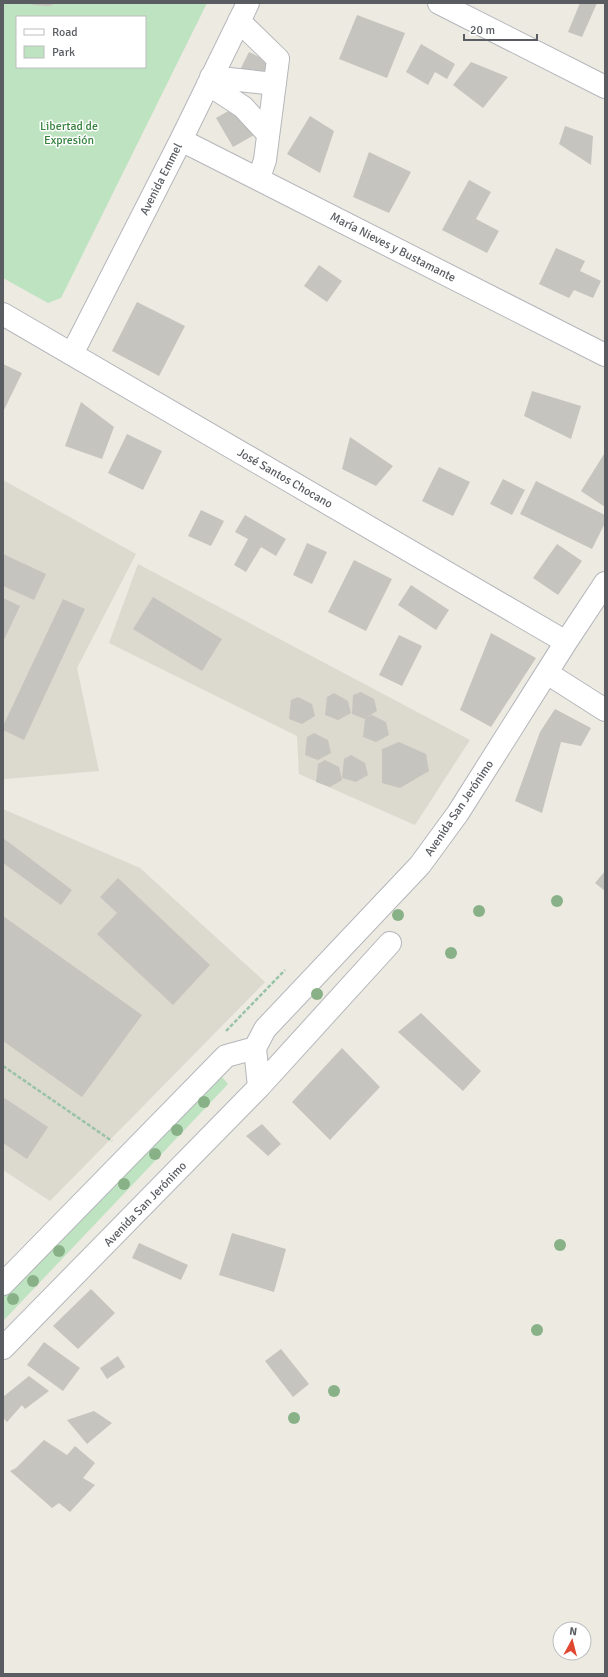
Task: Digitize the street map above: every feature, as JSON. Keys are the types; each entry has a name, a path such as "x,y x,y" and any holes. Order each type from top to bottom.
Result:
{"street":[{"path":"439,3 605,87"},
{"path":"244,12 278,59 265,160 259,178"},
{"name":"Avenida Emmel","path":"72,354 181,140 244,12"},
{"path":"210,81 275,84"},
{"path":"210,81 243,107 268,134"},
{"name":"María Nieves y Bustamante","path":"181,140 259,178 605,355"},
{"name":"José Santos Chocano","path":"3,314 566,642"},
{"name":"Avenida San Jerónimo","path":"255,1048 265,1029 420,865 458,813 605,583"},
{"path":"547,673 605,710"},
{"name":"Avenida San Jerónimo","path":"3,1348 259,1087 390,943"},
{"path":"3,1284 226,1056 255,1048 259,1087"}],"path":[{"path":"221,1036 287,968"},
{"path":"3,1066 131,1153"}],"shaded area":[{"path":"3,480 136,554 77,668 99,771 5,779 3,781"},
{"path":"138,564 470,740 415,825 299,774 297,736 109,643"},
{"path":"3,809 140,868 265,982 50,1201 3,1170"}],"green space":[{"name":"Libertad de Expresión","path":"3,3 207,3 61,298 48,303 3,278"},
{"path":"221,1076 228,1084 3,1321 3,1297"}],"building":[{"path":"28,3 57,3 49,6"},
{"path":"580,3 597,3 582,37 568,32"},
{"path":"357,15 405,33 387,78 339,59"},
{"path":"421,44 455,64 447,79 435,72 428,85 406,72"},
{"path":"249,52 272,63 257,91 235,80"},
{"path":"471,62 508,77 483,108 453,85"},
{"path":"239,105 256,134 233,147 216,118"},
{"path":"310,116 334,131 320,173 287,154"},
{"path":"565,126 593,136 591,165 559,144"},
{"path":"369,152 411,172 389,213 353,197"},
{"path":"469,180 491,192 476,219 499,231 487,253 442,230"},
{"path":"556,248 585,261 580,271 601,281 593,298 574,290 569,298 539,284"},
{"path":"319,265 342,281 327,302 304,286"},
{"path":"137,302 185,326 159,376 112,351"},
{"path":"3,364 22,373 3,412"},
{"path":"532,391 581,406 571,439 524,416"},
{"path":"81,402 114,427 102,459 65,446"},
{"path":"127,434 162,451 143,490 108,473"},
{"path":"350,437 393,466 376,486 342,469"},
{"path":"604,454 605,455 605,507 581,491"},
{"path":"439,467 470,482 453,516 422,501"},
{"path":"503,479 525,490 512,515 490,504"},
{"path":"536,481 605,515 605,523 592,549 520,514"},
{"path":"201,510 224,521 211,546 188,536"},
{"path":"245,515 286,539 276,556 261,547 246,572 234,565 248,539 235,532"},
{"path":"307,543 327,552 312,584 293,575"},
{"path":"557,544 582,561 558,595 533,578"},
{"path":"3,554 46,574 34,600 3,586"},
{"path":"354,560 392,579 366,631 328,612"},
{"path":"411,585 449,610 436,630 398,605"},
{"path":"153,597 222,639 202,671 133,629"},
{"path":"3,598 20,606 3,642"},
{"path":"63,599 85,609 24,740 3,730 3,726"},
{"path":"491,633 536,658 491,727 460,710"},
{"path":"399,635 422,646 402,686 379,675"},
{"path":"361,692 374,699 377,711 367,717 372,715 386,722 389,735 376,742 363,737 365,719 352,714 353,695"},
{"path":"334,693 348,701 351,713 338,720 325,715 327,697"},
{"path":"298,697 312,704 315,716 302,724 289,719 291,700"},
{"path":"555,709 591,728 581,746 561,742 542,813 515,801 540,732"},
{"path":"314,733 328,740 331,753 318,760 305,755 307,737"},
{"path":"399,742 426,754 429,771 400,788 382,783 382,749"},
{"path":"351,755 365,763 368,775 356,782 342,778 344,759"},
{"path":"325,760 339,767 342,780 330,787 316,782 318,764"},
{"path":"3,838 72,890 61,905 3,863"},
{"path":"605,871 605,891 595,883"},
{"path":"118,878 210,965 173,1005 97,934 117,913 100,897"},
{"path":"3,916 142,1015 82,1097 3,1041"},
{"path":"421,1013 481,1071 463,1091 398,1032"},
{"path":"342,1048 380,1087 330,1140 292,1102"},
{"path":"3,1097 48,1127 27,1159 3,1143"},
{"path":"262,1124 281,1144 268,1156 246,1136"},
{"path":"232,1233 286,1249 274,1292 219,1275"},
{"path":"139,1243 188,1265 181,1280 132,1258"},
{"path":"91,1289 115,1313 78,1349 53,1326"},
{"path":"44,1342 80,1368 63,1391 27,1365"},
{"path":"281,1349 309,1384 293,1397 265,1361"},
{"path":"118,1356 125,1367 107,1379 100,1368"},
{"path":"29,1376 49,1391 25,1409 22,1405 7,1422 3,1418 3,1397"},
{"path":"94,1411 112,1423 87,1444 67,1420"},
{"path":"44,1440 67,1455 75,1446 95,1463 83,1478 95,1485 70,1512 59,1503 52,1508 10,1471 16,1468"}]}
